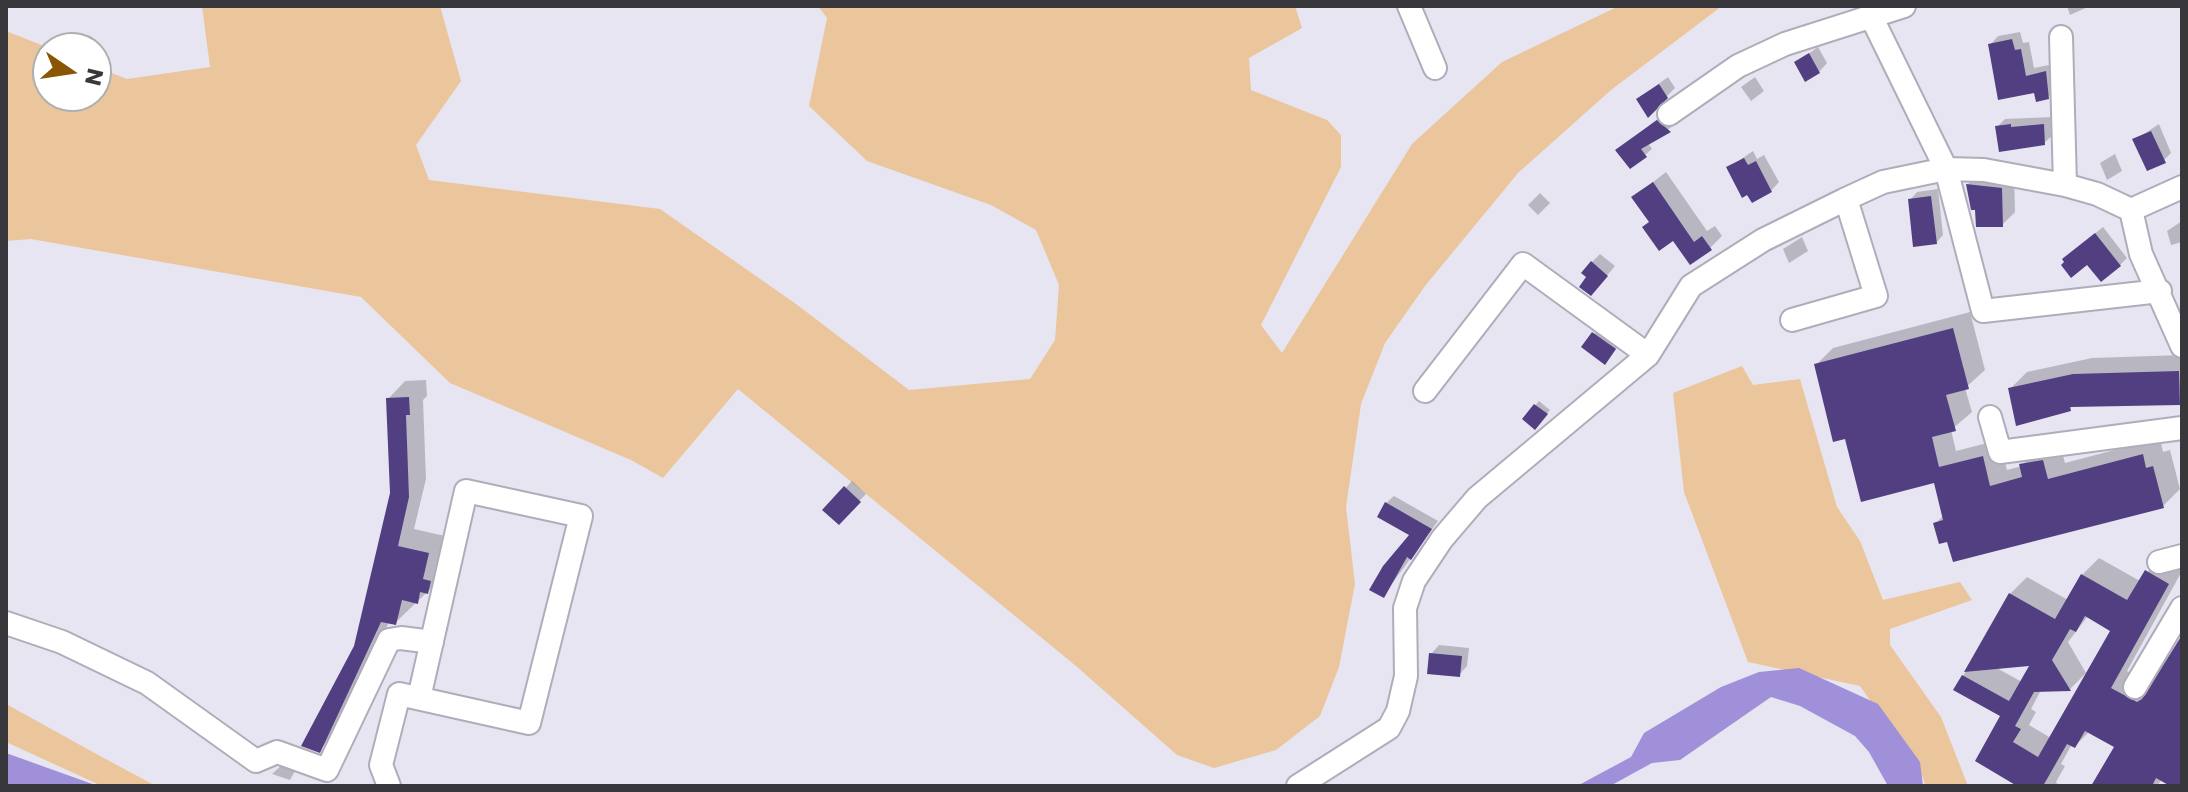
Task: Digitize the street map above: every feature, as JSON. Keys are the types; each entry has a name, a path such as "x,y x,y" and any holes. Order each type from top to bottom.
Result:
{"street":[{"path":"1409,6 1435,68"},
{"path":"1669,114 1738,66 1785,44 1870,14 1904,6"},
{"path":"1870,14 1946,169 1983,311 2160,291"},
{"path":"2061,37 2065,185"},
{"path":"1298,786 1389,728 1398,711 1406,676 1405,608 1414,581 1442,539 1477,498 1648,355 1691,286 1763,240 1883,182 1946,169 1984,170 2065,185 2097,194 2131,210 2182,187"},
{"path":"1792,320 1876,296 1846,199"},
{"path":"2131,210 2141,254 2182,346"},
{"path":"1425,391 1523,264 1648,355"},
{"path":"1990,417 2000,452 2182,428"},
{"path":"389,786 381,765 399,694 529,723 581,516 466,491 419,698"},
{"path":"2159,562 2182,556"},
{"path":"2135,687 2182,608"},
{"path":"6,623 62,642 147,683 256,761 277,752 327,770 389,640 401,638 432,642"}],"shaded area":[{"path":"202,6 440,6 461,81 416,145 429,180 660,209 796,304 909,390 1030,379 1055,340 1059,285 1036,230 991,205 867,161 809,106 827,18 818,6 1295,6 1302,28 1249,58 1251,90 1327,120 1341,135 1341,167 1261,325 1282,353 1412,144 1502,62 1619,6 1722,6 1611,90 1518,173 1425,286 1385,343 1361,404 1346,507 1355,584 1339,667 1320,716 1276,750 1214,768 1177,755 1076,666 738,389 663,478 631,460 450,383 361,297 31,239 6,241 6,31 32,41 32,112 112,112 112,73 127,79 210,67"},
{"path":"1742,366 1753,385 1800,379 1837,507 1860,541 1883,600 1960,582 1972,600 1890,629 1890,645 1941,717 1968,786 1926,786 1920,771 1860,686 1748,662 1684,492 1673,393"},
{"path":"1799,668 1878,704 1920,762 1923,786 1888,786 1869,752 1855,736 1800,706 1771,697 1680,760 1652,763 1610,786 1577,786 1631,757 1644,733 1721,687 1759,672"},
{"path":"6,704 156,786 102,786 6,742"},
{"path":"6,753 98,786 6,786"}],"building":[{"path":"2012,39 2015,50 2021,49 2026,76 2046,71 2049,99 2036,102 2034,93 1998,100 1988,44"},
{"path":"1809,53 1820,73 1805,82 1794,62"},
{"path":"1659,84 1668,98 1648,118 1636,99"},
{"path":"1657,120 1671,132 1641,149 1647,157 1630,169 1615,150"},
{"path":"2011,124 2011,127 2044,124 2045,145 1999,152 1995,126"},
{"path":"2151,131 2166,163 2147,171 2132,139"},
{"path":"1744,158 1748,165 1756,161 1772,192 1752,203 1747,195 1742,198 1726,167"},
{"path":"1653,182 1694,242 1702,236 1712,250 1690,265 1673,241 1659,251 1642,227 1649,222 1631,197"},
{"path":"1966,184 2002,188 2003,227 1976,227 1975,210 1971,210"},
{"path":"1931,196 1937,244 1913,247 1908,199"},
{"path":"2095,233 2121,266 2101,282 2087,265 2071,278 2061,265 2064,262 2062,259"},
{"path":"1591,261 1608,276 1591,296 1579,287 1586,277 1581,273"},
{"path":"1953,328 1969,389 1946,395 1956,431 1932,437 1939,467 1983,456 1990,486 2022,477 2019,464 2043,460 2048,479 2143,454 2146,468 2153,466 2164,508 1953,562 1947,542 1939,544 1933,523 1943,520 1934,483 1861,502 1845,439 1833,442 1814,364"},
{"path":"1592,332 1616,349 1605,365 1581,347"},
{"path":"2179,371 2180,405 2070,407 2071,411 2016,426 2008,388 2073,374"},
{"path":"409,397 410,415 406,415 409,497 398,546 429,553 423,579 431,581 428,594 420,592 418,604 402,600 396,625 381,622 320,753 301,746 354,646 390,493 386,398"},
{"path":"1534,404 1548,414 1535,430 1522,419"},
{"path":"844,486 861,502 839,525 822,510"},
{"path":"1385,502 1432,529 1411,560 1407,557 1384,598 1369,590 1383,566 1409,535 1377,517"},
{"path":"2145,570 2169,584 2111,688 2137,702 2142,699 2182,635 2182,786 2170,786 2156,778 2152,786 2091,786 2114,747 2085,731 2075,748 2067,744 2043,786 2017,786 1975,761 2000,716 1953,690 1962,675 2009,701 2029,666 1964,672 2009,593 2055,619 2081,574 2127,600","holes":["2085,616 2110,631 2038,757 2013,742 2021,729 2015,726 2034,692 2071,691 2052,660 2070,629 2076,632"]},
{"path":"1429,653 1462,656 1460,677 1427,674"}]}
